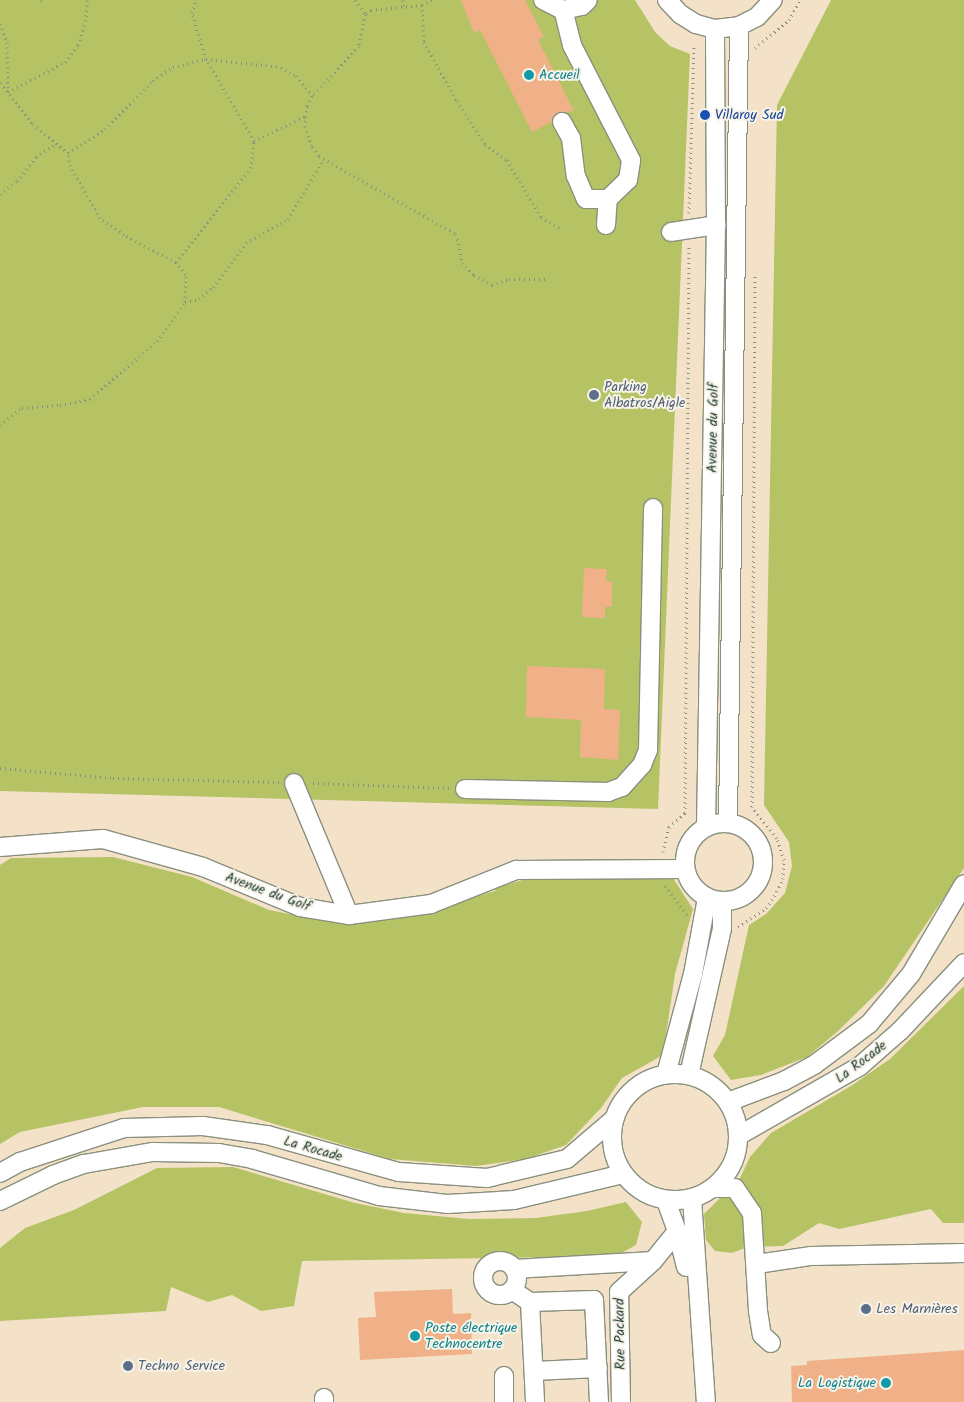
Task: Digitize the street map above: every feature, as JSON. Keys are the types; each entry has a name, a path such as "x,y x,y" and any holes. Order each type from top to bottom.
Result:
{"street":[{"path":"543,0 563,10 582,6 588,0"},
{"path":"667,0 688,19 715,28 740,26 757,17 773,0"},
{"path":"563,10 572,45 631,160 628,180 608,199 606,225"},
{"name":"Avenue du Golf","path":"728,823 740,26"},
{"name":"Avenue du Golf","path":"706,827 716,225 715,28"},
{"path":"562,122 571,138 576,176 586,198 608,199"},
{"path":"671,232 716,225"},
{"path":"464,789 608,792 627,783 642,765 648,750 653,508"},
{"path":"294,783 349,915"},
{"path":"728,823 742,827 753,836 763,855 762,869 749,892 737,899 715,900 690,882 685,869 685,855 693,838 706,827 728,823"},
{"name":"Avenue du Golf","path":"0,847 103,839 203,867 300,907 349,915 431,904 516,870 685,869"},
{"name":"La Rocade","path":"911,974 964,884"},
{"path":"666,1074 715,900"},
{"path":"689,1075 720,938 715,900"},
{"name":"La Rocade","path":"728,1102 784,1081 842,1046 869,1024 911,974 964,902"},
{"name":"La Rocade","path":"738,1136 860,1066 900,1031 964,964"},
{"path":"666,1074 689,1075 718,1090 728,1102 736,1118 738,1136 736,1154 729,1170 712,1188 692,1198 666,1200 642,1191 623,1174 614,1157 612,1137 615,1118 634,1089 666,1074"},
{"name":"La Rocade","path":"0,1173 20,1162 124,1128 203,1126 267,1135 399,1172 487,1178 567,1160 615,1118"},
{"name":"La Rocade","path":"0,1201 53,1175 84,1164 153,1152 219,1153 252,1158 379,1196 447,1204 514,1200 623,1174"},
{"path":"712,1188 735,1188 752,1213 762,1335 771,1343"},
{"path":"692,1198 706,1402"},
{"path":"666,1200 686,1267"},
{"name":"Rue Packard","path":"621,1402 619,1292 653,1260 676,1231"},
{"path":"757,1264 811,1256 964,1253"},
{"path":"514,1268 516,1283 512,1290 504,1294 492,1293 486,1287 483,1275 489,1265 499,1260 514,1268 653,1260"},
{"path":"512,1290 530,1302 594,1300 599,1402"},
{"path":"530,1302 536,1402"},
{"path":"534,1371 598,1368"},
{"path":"504,1376 504,1402"}],"path":[{"path":"8,92 64,62 78,45 86,21 87,0"},
{"path":"176,262 251,168 254,141 206,59 192,13 196,0"},
{"path":"355,0 365,14"},
{"path":"403,0 404,7"},
{"path":"432,0 422,5 371,10 365,14 359,46 312,96 305,126 312,147 324,159 456,234 462,263 474,276 492,285 509,279 548,279"},
{"path":"757,56 755,48 789,20 800,0"},
{"path":"422,5 424,42 457,101 485,144 507,160 541,217 562,230"},
{"path":"0,24 7,42 8,92"},
{"path":"685,813 689,229 694,46"},
{"path":"68,153 105,129 153,81 173,67 206,59 282,66 296,76 312,96"},
{"path":"0,83 33,124 54,145 68,153 74,174 100,218 124,235 176,262 186,274 185,302 157,341 90,399 60,405 22,408 0,425"},
{"path":"254,141 306,116"},
{"path":"0,194 17,182 36,157 54,145"},
{"path":"185,302 198,300 213,287 246,242 288,219 324,159"},
{"path":"731,931 766,908 783,879 784,860 777,838 752,806 756,448 754,263"},
{"path":"0,768 112,778 464,789"},
{"path":"663,853 669,827 693,807"},
{"path":"662,880 682,912 694,922"}],"green space":[{"path":"0,0 635,0 655,32 670,46 690,54 658,809 0,791"},
{"path":"831,0 964,0 964,868 884,986 837,1032 807,1057 761,1075 731,1080 713,1056 725,1035 749,925 766,914 785,893 792,866 789,842 764,805 777,105"},
{"path":"113,857 192,877 269,910 340,924 412,915 495,891 496,888 539,875 671,875 693,909 675,974 663,1055 622,1078 601,1108 566,1145 526,1159 476,1166 390,1159 219,1107 143,1107 20,1132 0,1144 0,865 11,858"},
{"path":"964,986 964,1223 943,1223 931,1209 839,1229 819,1223 783,1246 748,1247 732,1253 715,1251 706,1240 704,1214 740,1178 750,1157 771,1133 851,1086 890,1059"},
{"path":"233,1167 355,1203 404,1213 469,1219 536,1218 587,1211 626,1202 642,1222 636,1245 616,1256 302,1261 294,1306 261,1311 232,1295 208,1302 171,1287 166,1311 0,1321 0,1248 25,1228 74,1210 157,1168"}],"building":[{"name":"Accueil","path":"461,0 525,0 544,37 538,40 574,111 557,113 551,122 532,132 480,30 474,33"},
{"path":"584,568 607,569 606,581 612,582 612,607 605,607 605,618 582,617"},
{"path":"527,666 605,669 604,709 620,710 618,760 580,757 581,720 526,717"},
{"name":"Poste électrique Technocentre","path":"452,1289 453,1314 471,1313 472,1354 360,1360 358,1318 376,1317 374,1292"},
{"name":"La Logistique","path":"964,1350 964,1402 792,1402 791,1366 807,1365 807,1361"}],"place":[{"name":"Accueil","path":"529,75"},
{"name":"Villaroy Sud","path":"705,115"},
{"name":"Parking Albatros/Aigle","path":"594,395"},
{"name":"Les Marnières","path":"866,1309"},
{"name":"Poste électrique Technocentre","path":"415,1336"},
{"name":"Techno Service","path":"128,1366"},
{"name":"La Logistique","path":"886,1383"}]}
